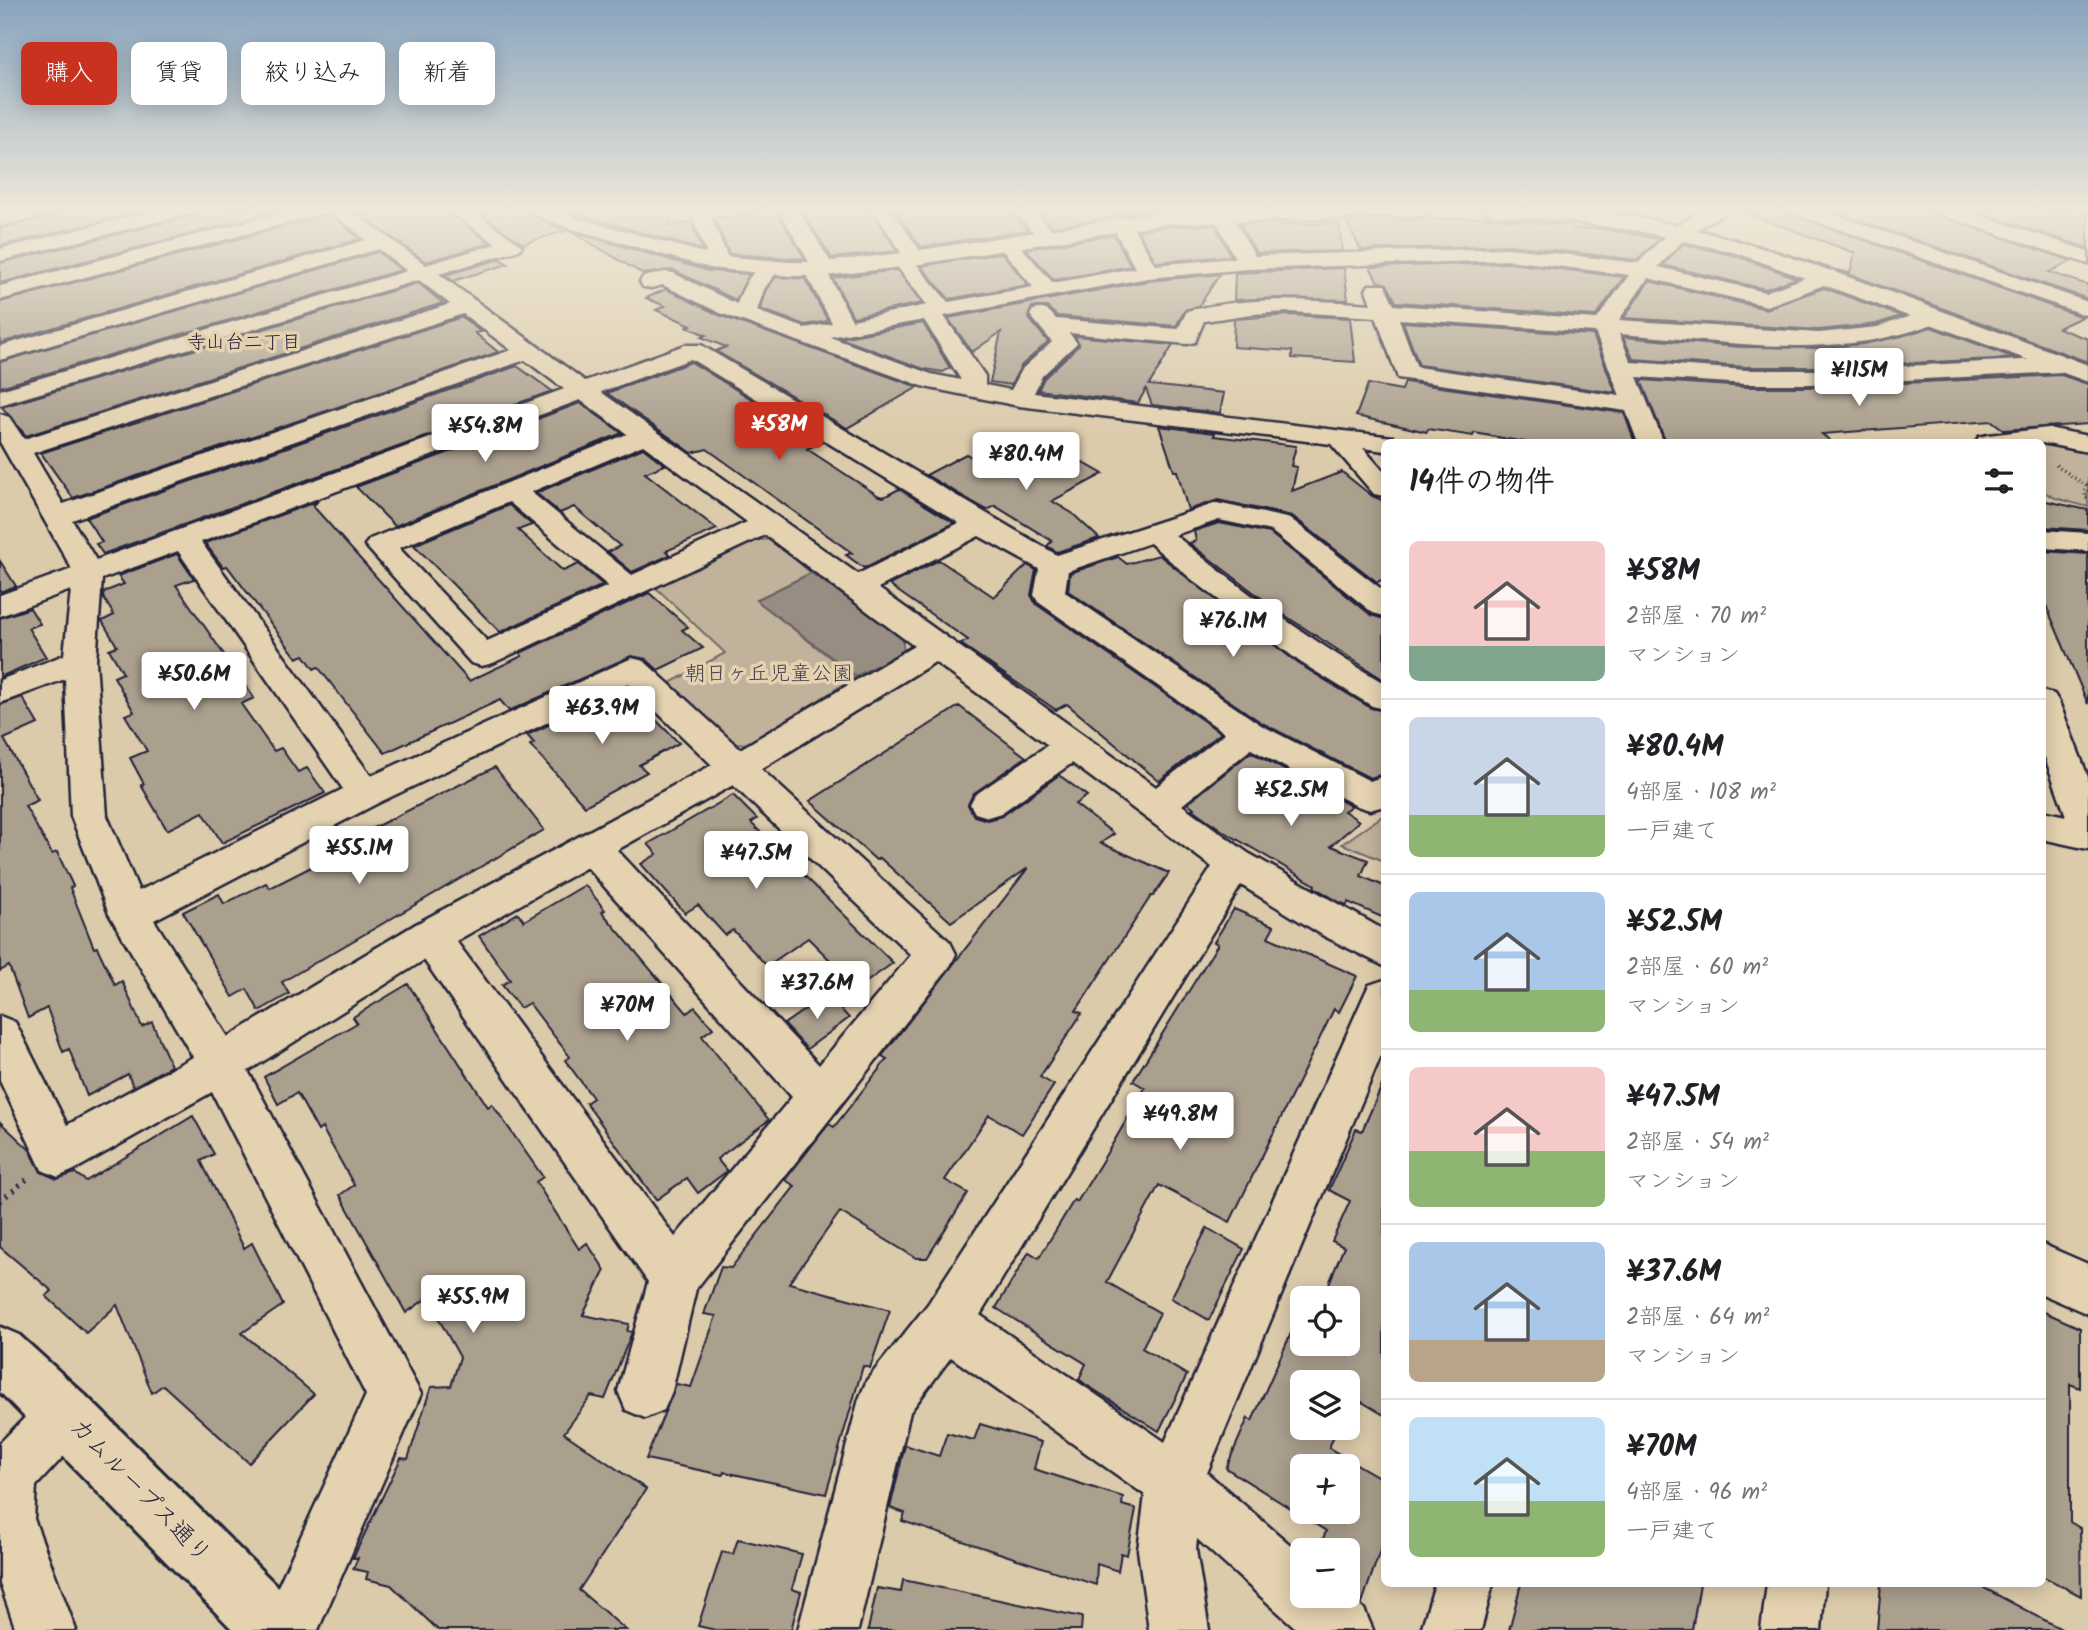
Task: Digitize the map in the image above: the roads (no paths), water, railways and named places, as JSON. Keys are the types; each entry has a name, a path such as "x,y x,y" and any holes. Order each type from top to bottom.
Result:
{"street":[{"path":"0,293 30,285"},
{"path":"0,353 234,285"},
{"path":"0,397 381,285"},
{"path":"442,285 580,390 646,435 1235,863 1338,925 1381,947"},
{"path":"681,285 744,314 925,380 1019,399 1381,443"},
{"path":"744,314 756,285"},
{"path":"823,285 845,327"},
{"path":"922,285 973,376 973,390"},
{"path":"1044,285 1047,289"},
{"path":"801,336 1070,285"},
{"path":"1375,285 1407,373 1634,405"},
{"path":"1604,325 1632,285"},
{"path":"1707,285 1767,299 1803,285"},
{"path":"1851,285 2088,374"},
{"path":"2019,285 2088,309"},
{"path":"1019,399 1032,373 1065,342 1021,293"},
{"path":"289,1630 394,1394 221,1064 129,914 89,816 80,661 88,572 9,436 468,305"},
{"path":"1051,326 1187,337 1195,316 1252,307 1290,305 1819,340 1859,338 1902,329 1932,316"},
{"path":"1604,325 1649,439"},
{"path":"0,606 692,350 1054,566 1217,511 1280,525 1381,604"},
{"path":"56,516 529,351"},
{"path":"1621,369 1746,377 1814,377 2063,365"},
{"path":"646,435 380,545 482,656 766,524"},
{"path":"2022,439 2048,436 2088,444"},
{"path":"1341,440 1381,485"},
{"path":"512,490 629,588"},
{"path":"855,588 980,524"},
{"path":"1154,532 1201,572 1311,655 1381,696"},
{"path":"2046,539 2088,542"},
{"path":"184,540 365,794"},
{"path":"2046,548 2088,547"},
{"path":"1054,566 1049,596 1249,733 1370,797 1381,791"},
{"path":"0,1035 58,1155 221,1064 430,936 738,766 936,647"},
{"path":"0,692 80,661"},
{"path":"129,914 365,794 632,669 738,766 936,954 674,1277 645,1391"},
{"path":"2046,713 2088,825"},
{"path":"1156,806 1249,733"},
{"path":"988,804 1072,745"},
{"path":"2046,826 2088,835"},
{"path":"591,847 820,1097"},
{"path":"828,1630 886,1399 946,1322 1235,863"},
{"path":"430,936 674,1277"},
{"path":"1179,1630 1167,1549 1175,1482 1381,1005"},
{"path":"2046,1271 2088,1289"},
{"path":"946,1322 1175,1482 1290,1584"},
{"name":"カムループス通り","path":"0,1354 65,1415 277,1630"},
{"path":"46,1630 6,1519 9,1474 65,1415"},
{"path":"1451,1630 1463,1587"},
{"path":"1791,1630 1796,1587"},
{"path":"1318,1608 1343,1630"}],"district":[{"name":"寺山台二丁目","path":"244,343"}],"park label":[{"name":"朝日ヶ丘児童公園","path":"769,674"}]}
